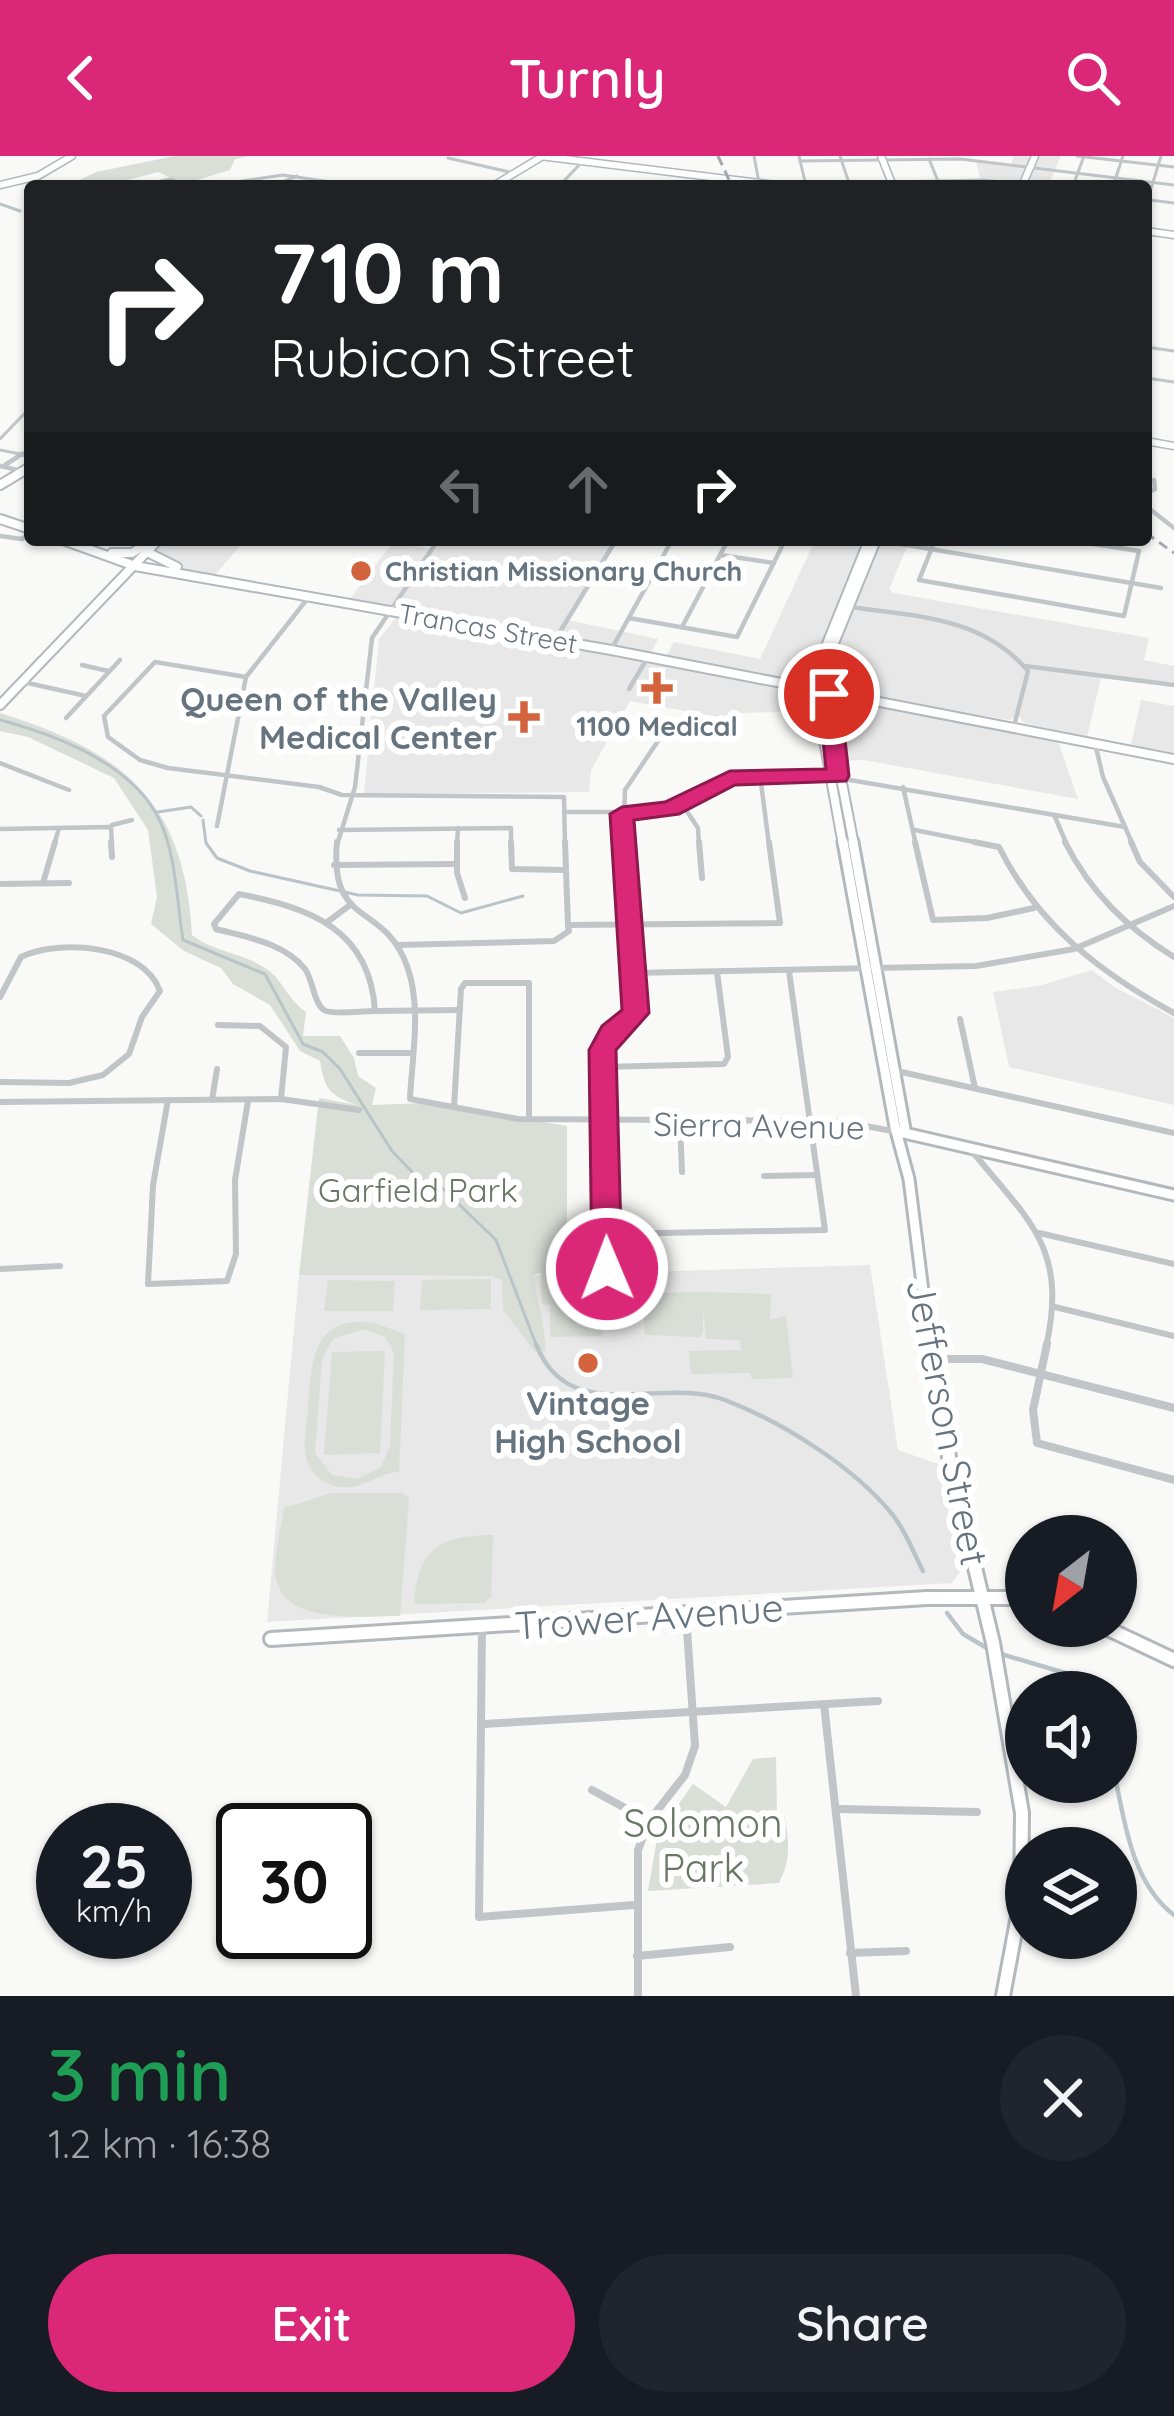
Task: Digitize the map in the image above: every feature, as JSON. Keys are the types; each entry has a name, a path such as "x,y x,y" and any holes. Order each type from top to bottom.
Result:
{"main road":[{"path":"0,185 38,176 72,156"},
{"path":"500,180 540,156 735,180"},
{"path":"554,156 583,161"},
{"path":"1024,180 1035,156"},
{"name":"Trancas Street","path":"86,546 212,577 800,684 824,695 859,696 1174,756"},
{"name":"Trancas Street","path":"87,546 212,577"},
{"path":"112,553 132,554 144,546"},
{"path":"0,705 141,560 149,546"},
{"name":"Jefferson Street","path":"871,546 844,606 824,674 824,695 834,776 893,1071 896,1127 950,1463 998,1666 1022,1813 1024,1862 1003,1996"},
{"path":"800,684 824,674 859,696"},
{"path":"800,684 824,695"},
{"name":"Trancas Street","path":"859,696 1014,726"},
{"name":"Trancas Street","path":"1047,732 1174,756"},
{"path":"1095,743 1124,744"},
{"name":"Sierra Avenue","path":"900,1132 1174,1195"},
{"name":"Trower Avenue","path":"272,1639 1005,1598"},
{"path":"1137,1643 1174,1660"}],"street":[{"path":"988,163 992,156"},
{"path":"1075,180 1081,156 1174,167"},
{"path":"1152,185 1160,156"},
{"path":"448,158 512,173"},
{"path":"1115,178 1122,158"},
{"path":"800,159 976,161 1134,180"},
{"path":"565,180 583,161"},
{"path":"976,161 983,180"},
{"path":"231,180 251,175 336,180"},
{"path":"287,180 297,176"},
{"path":"1153,182 1174,184"},
{"path":"0,439 24,416"},
{"path":"1152,490 1154,479"},
{"path":"359,1053 410,1053 413,983 398,945 339,893 334,865 338,830 352,796 372,638 434,546"},
{"path":"555,641 612,546"},
{"path":"611,650 669,546"},
{"path":"682,627 725,546"},
{"path":"629,618 737,637 782,546"},
{"path":"913,546 1161,588"},
{"path":"933,546 919,580 1124,616 1139,551 1107,546"},
{"path":"721,555 774,563"},
{"path":"218,826 246,677 310,595"},
{"path":"844,606 976,629 1025,667 1174,685"},
{"path":"629,689 648,657"},
{"path":"66,718 120,660"},
{"path":"246,677 155,662 142,670 104,716 108,737 140,760 352,796 564,797 569,931 554,940 398,945"},
{"path":"82,665 110,671"},
{"path":"1014,726 1028,676 1025,667"},
{"path":"22,682 86,697"},
{"path":"607,1269 602,1067 607,1038 635,1013 622,814 625,790 660,738"},
{"path":"633,973 976,966 1074,949 1128,928 1174,902 1140,862 1095,743"},
{"path":"0,763 69,790"},
{"path":"564,812 661,812 711,784 760,775 834,776 1125,827"},
{"path":"568,925 781,923 760,775"},
{"path":"903,787 933,920 987,918 1034,908"},
{"path":"682,804 698,828 702,878"},
{"path":"1055,818 1084,882 1128,928 1174,957"},
{"path":"0,828 132,820"},
{"path":"0,828 111,827 112,857"},
{"path":"458,827 456,864 459,891 465,898"},
{"path":"338,830 511,827 512,869 565,870"},
{"path":"43,883 59,828"},
{"path":"915,830 999,847 1034,908 1074,949 1133,992 1174,1012"},
{"path":"334,865 456,864"},
{"path":"0,884 69,883"},
{"path":"375,1010 375,984 366,959 326,922 239,894 214,927 293,957 314,978 320,1009 375,1010 460,1010"},
{"path":"326,922 350,905"},
{"path":"0,998 13,966 39,950 105,950 156,980 160,995 141,1017 137,1041 119,1065 86,1081 0,1082"},
{"path":"607,1234 825,1230 789,971"},
{"path":"602,1067 724,1064 728,1058 717,972"},
{"path":"454,1107 465,983 530,983 529,1119"},
{"path":"960,1019 975,1088"},
{"path":"218,1025 260,1026 286,1047 280,1100"},
{"name":"Sierra Avenue","path":"410,1053 410,1099 500,1118 603,1123 811,1120 900,1132"},
{"path":"212,1100 217,1069"},
{"path":"893,1071 1174,1132"},
{"path":"42,1100 45,1083"},
{"path":"27,1100 33,1084"},
{"path":"168,1100 154,1185 148,1284 227,1281 232,1275 238,1246 234,1205 248,1100"},
{"path":"0,1102 280,1100 359,1110"},
{"path":"680,1122 682,1172"},
{"path":"971,1150 1039,1233 1053,1273 1055,1307 1033,1410 1036,1443 1174,1480"},
{"path":"764,1176 818,1175"},
{"path":"1039,1233 1174,1264"},
{"path":"0,1268 60,1266"},
{"path":"1055,1307 1174,1336"},
{"path":"933,1359 982,1359 1174,1408"},
{"path":"638,1996 635,1863 649,1821 685,1775 695,1746 686,1615"},
{"path":"482,1626 479,1917 634,1905"},
{"path":"483,1724 878,1701"},
{"path":"824,1704 856,1996"},
{"path":"592,1790 649,1821"},
{"path":"839,1810 977,1813"},
{"path":"637,1956 730,1947"},
{"path":"850,1953 906,1952"}],"shaded area":[{"path":"1014,156 1061,156 1051,180 981,180 976,161 1011,165"},
{"path":"155,546 240,546 215,575 170,566 150,554"},
{"path":"390,546 612,546 567,620 658,639 650,655 349,600"},
{"path":"812,546 867,546 814,679 804,683 665,658 674,642 760,659"},
{"path":"874,546 907,546 889,589 894,593 1149,638 1144,660 1174,666 1174,685 1101,678 1087,737 1024,723 1017,714 1010,720 865,693 835,682 830,658"},
{"name":"Queen of the Valley Medical Center","path":"397,616 759,684 805,695 816,711 739,713 739,721 630,701 591,770 589,792 364,794 379,639"},
{"path":"1141,700 1174,706 1174,753 1131,745"},
{"path":"868,705 1058,741 1078,799 864,760 838,761 834,715 866,720"},
{"path":"1092,970 1174,1018 1174,1105 1009,1067 993,992 1038,986"},
{"name":"Vintage High School","path":"870,1265 898,1450 938,1464 961,1570 952,1583 267,1622 299,1275 516,1276"}],"green space":[{"path":"175,156 249,156 235,159 230,170 197,180 175,180 158,172 127,180 79,180 96,172"},
{"name":"Garfield Park","path":"0,713 80,745 113,764 139,788 160,815 176,849 187,888 192,935 271,972 306,1012 303,1036 340,1036 354,1058 358,1076 376,1088 372,1105 428,1103 567,1126 567,1271 554,1273 595,1274 603,1336 550,1337 550,1305 542,1304 541,1273 534,1275 545,1351 535,1352 503,1310 502,1280 493,1276 299,1275 319,1098 357,1105 330,1090 320,1061 300,1051 270,1005 233,984 221,968 184,951 151,924 157,897 148,830 114,778 28,737 0,731"},
{"path":"491,1279 491,1309 420,1310 422,1280"},
{"path":"328,1280 395,1281 393,1311 324,1311"},
{"path":"643,1293 771,1294 770,1320 786,1316 793,1378 691,1374 689,1351 741,1350 740,1340 706,1339 703,1307 699,1337 645,1335"},
{"path":"374,1323 405,1334 399,1472 339,1487 313,1471 305,1438 318,1346 337,1326","holes":["365,1329 385,1337 394,1353 390,1446 381,1467 357,1479 332,1475 315,1453 322,1359 334,1338"]},
{"path":"385,1351 380,1453 324,1455 332,1352"},
{"path":"332,1493 403,1493 409,1499 400,1616 321,1614 288,1600 278,1586 275,1566 284,1508"},
{"path":"493,1535 491,1597 484,1603 414,1604 420,1570 435,1549 459,1538"},
{"name":"Solomon Park","path":"776,1757 777,1815 785,1817 788,1843 779,1883 648,1891 658,1833 693,1784 726,1807 753,1759"}],"waterway":[{"path":"0,204 20,211"},
{"path":"0,720 91,755 148,801 170,849 183,940 265,974 303,1044 323,1052 340,1069 392,1151 419,1179 441,1187 496,1240 537,1347"},
{"path":"158,812 191,807 201,816"},
{"path":"203,820 206,843 217,858 250,871 358,895 427,896 461,913 523,896"},
{"path":"536,1344 551,1370 570,1385 618,1394 700,1394 725,1400 793,1433 876,1496 901,1527 923,1571"},
{"path":"947,1613 963,1634 987,1648"},
{"path":"1001,1654 1058,1671"},
{"path":"1121,1803 1140,1872 1174,1915"}],"railway":[{"path":"718,156 729,180"},
{"path":"1152,537 1174,553"}],"place":[{"name":"Christian Missionary Church","path":"361,571"},
{"name":"1100 Medical","path":"657,688"},
{"name":"Queen of the Valley Medical Center","path":"524,717"},
{"name":"Vintage High School","path":"588,1363"}],"route":[{"path":"607,1269 603,1050 611,1032 635,1013 622,814 661,812 730,778 838,776 829,694"}]}
